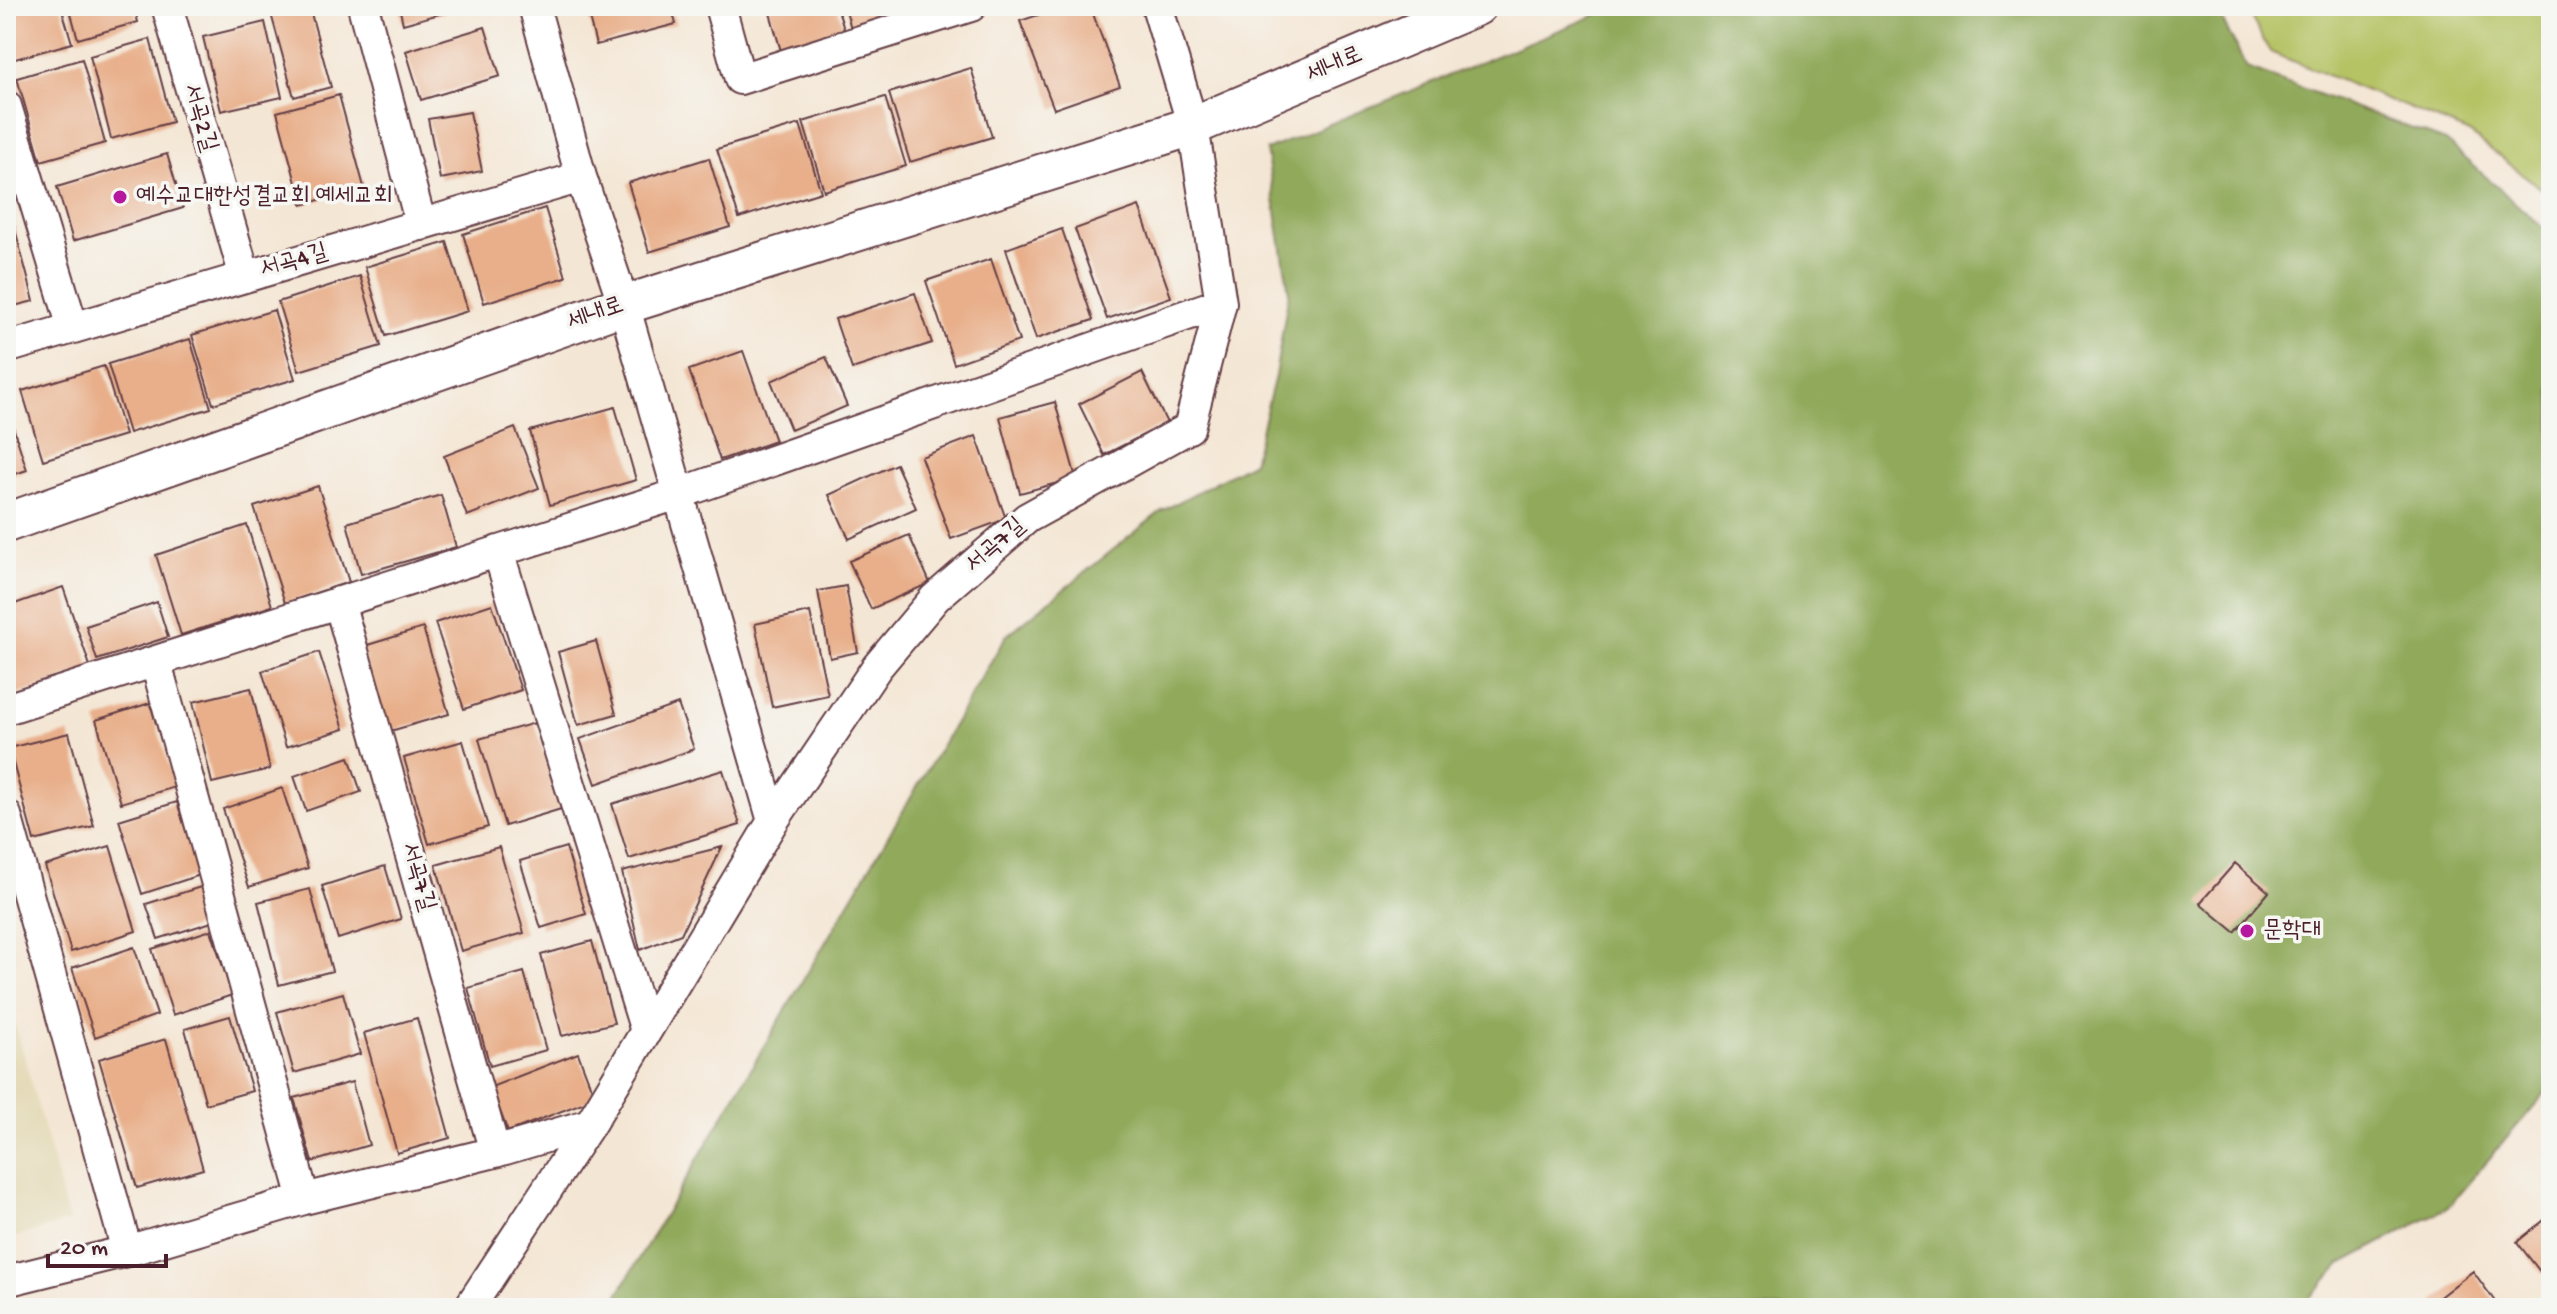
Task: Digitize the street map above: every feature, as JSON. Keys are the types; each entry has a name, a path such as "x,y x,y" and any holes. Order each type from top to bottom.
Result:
{"street":[{"name":"서곡2길","path":"167,6 245,277"},
{"path":"363,6 421,225"},
{"path":"534,6 581,177 624,305 773,821"},
{"path":"720,6 740,79 959,8"},
{"path":"1157,6 1193,126"},
{"name":"세내로","path":"6,523 624,305 1193,126 1477,6"},
{"path":"6,106 73,328"},
{"name":"서곡7길","path":"469,1308 590,1124 773,821 877,667 935,598 1027,518 1189,428 1221,303 1193,126"},
{"name":"서곡4길","path":"6,348 581,177"},
{"path":"6,709 678,494 1221,303"},
{"path":"498,551 646,1031"},
{"name":"서곡7길","path":"339,602 495,1152"},
{"path":"156,663 304,1199"},
{"path":"6,815 127,1251"},
{"path":"6,1281 127,1251 304,1199 495,1152 590,1124"}],"shaded area":[{"path":"6,990 69,1221 6,1240"}],"green space":[{"path":"1618,6 2215,6 2247,68 2446,141 2551,235 2551,1092 2546,1092 2448,1207 2341,1264 2300,1308 610,1308 1006,636 1160,512 1253,462 1275,376 1289,292 1266,150"},
{"path":"2245,6 2551,6 2551,196 2468,132 2270,52"}],"building":[{"path":"6,6 61,6 72,43 8,61"},
{"path":"69,6 134,6 138,22 78,39"},
{"path":"285,6 309,6 331,87 294,97 270,10"},
{"path":"399,6 465,6 465,7 403,24"},
{"path":"586,6 671,6 676,24 596,45"},
{"path":"768,6 837,6 845,33 781,51"},
{"path":"845,6 910,6 912,13 851,29"},
{"path":"1065,6 1090,6 1120,86 1054,109 1020,21"},
{"path":"265,22 282,97 221,111 203,37"},
{"path":"485,27 500,76 421,100 406,51"},
{"path":"150,39 172,122 111,139 90,56"},
{"path":"82,59 105,143 41,161 17,78"},
{"path":"971,68 992,137 910,162 889,93"},
{"path":"339,95 364,187 302,205 277,112"},
{"path":"885,97 906,166 824,191 803,122"},
{"path":"470,112 482,171 440,179 428,119"},
{"path":"800,124 821,192 739,218 717,149"},
{"name":"예수교대한성결교회 예세교회","path":"167,154 183,208 73,241 57,187"},
{"path":"709,158 730,227 649,252 628,183"},
{"path":"1139,206 1171,297 1107,319 1075,229"},
{"path":"545,208 566,277 484,303 463,234"},
{"path":"12,218 34,301 6,308 6,219"},
{"path":"1062,229 1093,320 1036,339 1006,249"},
{"path":"447,242 468,311 386,336 365,267"},
{"path":"991,259 1019,341 954,364 926,281"},
{"path":"360,276 381,346 299,371 278,302"},
{"path":"915,293 932,343 852,369 835,319"},
{"path":"274,310 295,379 213,404 192,335"},
{"path":"190,339 211,408 129,433 108,364"},
{"path":"743,351 775,441 720,460 689,370"},
{"path":"826,357 847,406 791,430 771,381"},
{"path":"104,366 125,435 43,460 22,391"},
{"path":"1142,372 1167,423 1104,455 1079,404"},
{"path":"1055,402 1076,478 1020,493 1000,417"},
{"path":"6,405 27,470 6,477"},
{"path":"615,407 636,480 550,505 530,431"},
{"path":"515,428 539,488 467,516 444,456"},
{"path":"976,436 1006,519 951,539 921,457"},
{"path":"896,464 916,508 849,539 829,495"},
{"path":"318,486 349,582 285,603 254,507"},
{"path":"441,495 456,547 361,574 347,523"},
{"path":"247,525 272,606 181,635 156,555"},
{"path":"909,535 930,583 871,609 849,561"},
{"path":"846,586 858,652 830,658 818,591"},
{"path":"63,587 91,669 11,697 6,682 6,607"},
{"path":"157,602 168,637 97,660 86,626"},
{"path":"492,604 521,690 464,709 435,623"},
{"path":"810,612 828,695 772,707 755,624"},
{"path":"423,628 449,714 387,732 361,647"},
{"path":"596,641 616,714 578,725 558,652"},
{"path":"319,652 344,729 286,747 262,671"},
{"path":"251,688 270,769 212,783 193,702"},
{"path":"150,703 175,787 121,803 96,720"},
{"path":"678,704 694,749 596,784 580,739"},
{"path":"535,723 561,809 505,826 479,739"},
{"path":"69,733 94,826 34,841 9,748"},
{"path":"463,741 488,827 429,844 404,758"},
{"path":"349,757 361,792 306,811 294,776"},
{"path":"723,770 740,825 629,859 612,804"},
{"path":"282,788 308,868 249,887 223,809"},
{"path":"177,802 200,875 142,894 119,820"},
{"path":"110,846 136,931 71,952 45,866"},
{"path":"499,847 524,933 461,951 436,865"},
{"path":"566,847 586,914 541,928 520,861"},
{"path":"722,847 681,934 640,950 622,872"},
{"path":"2235,863 2269,892 2235,932 2200,903"},
{"path":"385,866 401,919 338,939 322,886"},
{"path":"204,886 215,921 158,939 146,904"},
{"path":"310,889 332,971 279,985 258,902"},
{"path":"211,930 232,995 173,1015 152,949"},
{"path":"592,941 614,1023 562,1036 541,955"},
{"path":"134,947 157,1015 95,1037 72,968"},
{"path":"524,972 546,1050 490,1066 468,988"},
{"path":"343,993 360,1054 294,1073 277,1012"},
{"path":"230,1016 252,1091 206,1104 185,1029"},
{"path":"417,1018 450,1138 397,1153 364,1033"},
{"path":"166,1039 203,1169 137,1188 99,1059"},
{"path":"578,1053 595,1098 508,1132 491,1087"},
{"path":"352,1082 369,1145 312,1162 294,1098"},
{"path":"2548,1217 2551,1221 2551,1267 2542,1274 2517,1242"},
{"path":"2473,1271 2496,1303 2490,1308 2435,1308 2432,1303"}],"place":[{"name":"예수교대한성결교회 예세교회","path":"120,197"},
{"name":"문학대","path":"2247,931"}]}
